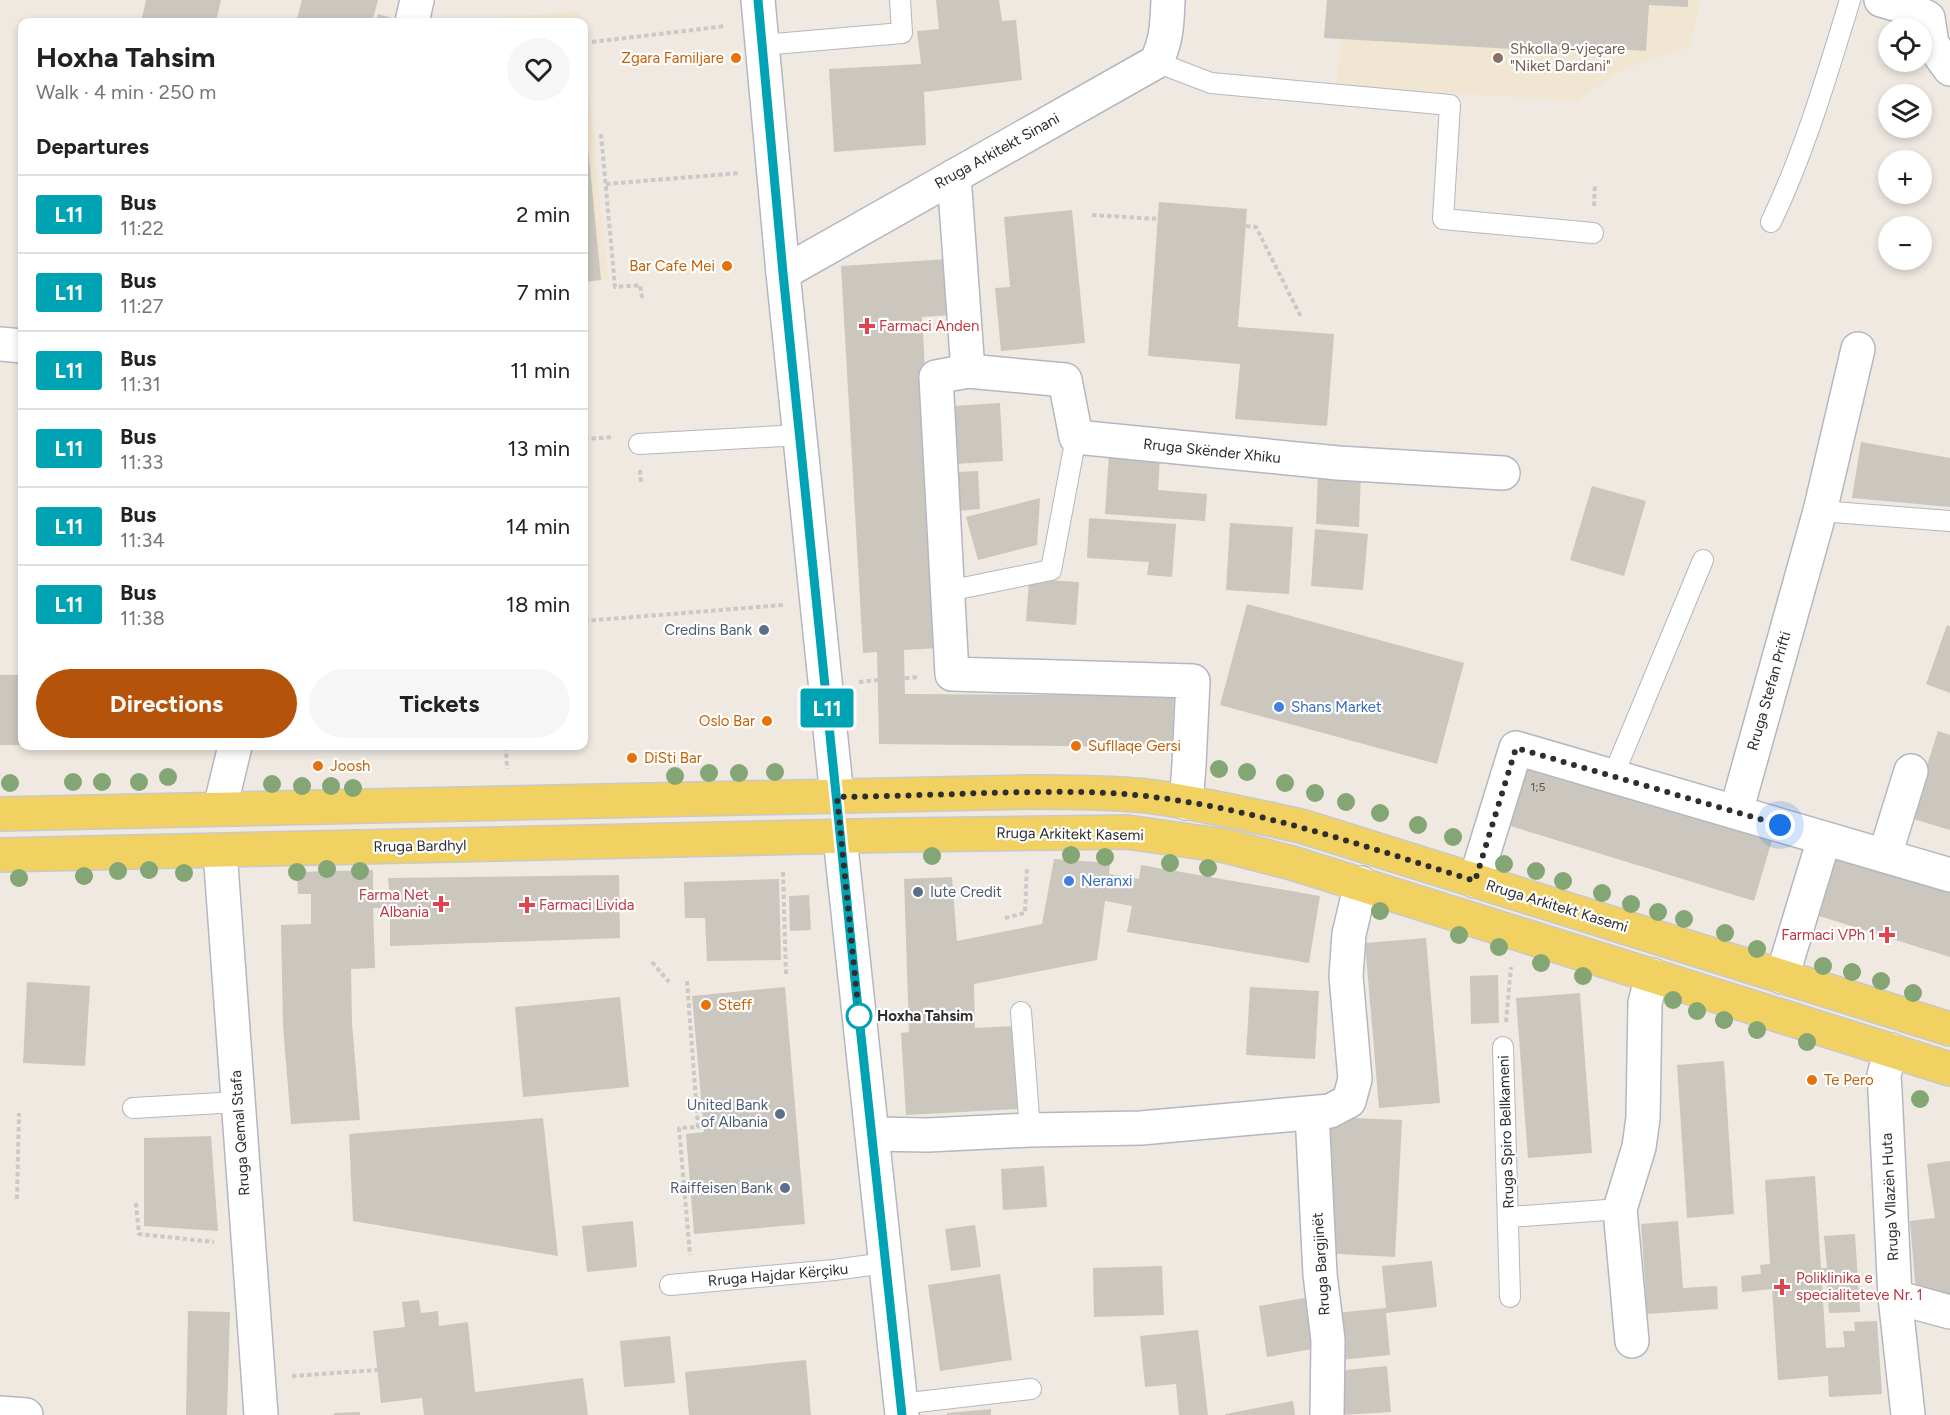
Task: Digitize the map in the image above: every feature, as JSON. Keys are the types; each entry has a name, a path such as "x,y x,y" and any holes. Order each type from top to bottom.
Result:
{"main road":[{"name":"Rruga Arkitekt Kasemi","path":"837,797 1074,792 1147,796 1301,826 1950,1029"},
{"path":"0,814 837,797 840,837"},
{"name":"Rruga Arkitekt Kasemi","path":"840,837 1127,832 1226,846 1361,883 1950,1069"},
{"name":"Rruga Bardhyl","path":"0,855 840,837"}],"street":[{"path":"413,18 417,0"},
{"path":"1156,62 1167,33 1168,0"},
{"path":"1881,0 1908,8 1928,18 1932,44 1950,69"},
{"path":"760,22 783,273 837,797"},
{"name":"Rruga Arkitekt Sinani","path":"783,273 1156,62"},
{"path":"954,176 968,371"},
{"path":"0,344 18,346"},
{"name":"Rruga Stefan Prifti","path":"1736,812 1820,511 1858,349"},
{"path":"1076,437 1065,380 968,371 936,377 952,674 1193,681 1186,803"},
{"name":"Rruga Skënder Xhiku","path":"1076,437 1338,463 1503,473"},
{"path":"1475,881 1516,748 1950,875"},
{"path":"220,808 234,750"},
{"path":"1885,855 1911,771"},
{"path":"840,837 901,1409"},
{"path":"1782,977 1824,839"},
{"name":"Rruga Qemal Stafa","path":"220,851 261,1415"},
{"path":"872,1134 928,1135 1141,1128 1330,1111 1349,1101 1355,1079 1346,976 1349,934 1361,883"},
{"path":"1632,1341 1620,1209 1639,1147 1643,1118 1645,1003 1652,975"},
{"name":"Rruga Vllazën Huta","path":"1891,1050 1884,1075 1895,1297 1908,1415"},
{"name":"Rruga Bargjinët","path":"1312,1113 1320,1274 1328,1340 1327,1415"},
{"path":"1895,1297 1950,1312"},
{"path":"0,1413 26,1415"}],"lane":[{"path":"760,22 902,33 900,0"},
{"path":"1771,222 1802,148 1850,0"},
{"path":"1156,62 1211,83 1450,105 1443,219 1593,233"},
{"path":"639,444 800,435"},
{"path":"948,591 1051,570 1076,437"},
{"path":"1820,511 1950,521"},
{"path":"1613,776 1703,560"},
{"path":"1021,1012 1030,1130"},
{"name":"Rruga Spiro Bellkameni","path":"1503,1047 1510,1297"},
{"path":"133,1108 238,1102"},
{"name":"Rruga Spiro Bellkameni","path":"1509,1217 1620,1209"},
{"name":"Rruga Hajdar Kërçiku","path":"670,1285 885,1263"},
{"path":"901,1409 1031,1389"}],"path":[{"path":"592,42 760,22"},
{"path":"601,134 615,286 640,285 642,298"},
{"path":"606,184 773,170"},
{"path":"1092,215 1158,219"},
{"path":"1246,226 1256,227 1301,317"},
{"path":"588,621 817,602"},
{"path":"506,750 508,776"},
{"path":"1005,918 1026,913 1027,832"},
{"path":"782,865 786,975"},
{"path":"652,962 669,982"},
{"path":"1503,1047 1511,963"},
{"path":"687,981 698,1127 679,1128 693,1282"},
{"path":"17,1199 19,1113"},
{"path":"136,1203 139,1234 221,1243"},
{"path":"258,1379 378,1370"}],"shaded area":[{"name":"Shkolla 9-vjeçare \"Niket Dardani\"","path":"1327,0 1701,0 1690,47 1623,69 1577,101 1337,86 1341,40 1324,38"},
{"path":"581,11 582,18 499,18"},
{"path":"588,80 608,280 588,282"}],"building":[{"path":"146,0 221,0 217,18 142,18"},
{"path":"302,0 378,0 373,18 297,18"},
{"path":"936,0 999,0 1002,21 1016,20 1022,80 924,92 926,145 834,152 829,69 921,64 917,31 939,29"},
{"path":"1327,0 1688,0 1688,7 1649,5 1646,51 1584,47 1584,53 1324,38"},
{"path":"378,14 392,18 377,18"},
{"path":"588,148 601,280 588,282"},
{"path":"1159,202 1247,209 1238,327 1334,334 1327,426 1235,419 1240,364 1148,356"},
{"path":"1072,210 1085,343 1001,351 995,288 1010,287 1004,217"},
{"path":"948,259 950,315 922,317 941,648 904,650 905,694 1174,696 1173,747 879,744 877,652 863,653 841,266"},
{"path":"1000,403 1003,461 956,464 953,406"},
{"path":"1861,442 1950,458 1950,507 1852,498"},
{"path":"1109,454 1160,457 1158,490 1207,494 1205,521 1105,514"},
{"path":"978,471 980,509 958,511 957,472"},
{"path":"1318,471 1361,473 1359,527 1316,524"},
{"path":"1592,486 1646,501 1624,576 1570,560"},
{"path":"1040,498 1037,545 978,560 966,517"},
{"path":"1089,518 1176,524 1172,577 1147,575 1149,562 1087,558"},
{"path":"1230,523 1293,527 1289,594 1226,590"},
{"path":"1315,529 1368,534 1363,590 1311,586"},
{"path":"1029,579 1079,582 1076,625 1026,621"},
{"path":"1247,604 1464,663 1437,764 1220,705"},
{"path":"1947,625 1950,627 1950,693 1926,684"},
{"path":"0,675 18,675 18,745 0,745"},
{"path":"1938,731 1950,735 1950,830 1910,818"},
{"path":"1523,764 1773,837 1754,901 1504,824"},
{"path":"1834,857 1950,893 1950,957 1816,915"},
{"path":"1054,859 1110,863 1109,874 1139,879 1141,865 1320,896 1309,963 1127,932 1132,906 1105,901 1097,960 974,984 975,1028 1015,1026 1018,1109 906,1115 901,1033 909,1032 904,879 952,877 957,941 1042,924"},
{"path":"373,870 373,890 389,890 388,878 619,875 620,938 390,946 390,908 373,908 375,968 351,969 352,1023 360,1120 291,1124 283,1026 281,925 311,924 311,894 298,894 297,872"},
{"path":"779,879 781,960 707,961 705,918 685,918 684,882"},
{"path":"809,895 811,930 790,931 789,896"},
{"path":"1426,938 1440,1103 1379,1108 1365,943"},
{"path":"1498,975 1499,1023 1471,1024 1470,976"},
{"path":"27,982 90,986 85,1066 23,1063"},
{"path":"785,987 805,1224 694,1234 686,1134 704,1132 692,996"},
{"path":"1250,987 1319,991 1315,1059 1246,1055"},
{"path":"1580,993 1592,1153 1528,1158 1516,998"},
{"path":"620,997 629,1087 523,1097 515,1007"},
{"path":"1724,1061 1734,1214 1687,1218 1677,1065"},
{"path":"1328,1117 1402,1120 1395,1257 1320,1253"},
{"path":"543,1118 558,1256 353,1221 349,1134"},
{"path":"211,1136 218,1231 144,1226 144,1138"},
{"path":"1950,1161 1950,1294 1916,1293 1910,1221 1935,1218 1927,1164"},
{"path":"1044,1166 1047,1207 1003,1210 1001,1169"},
{"name":"Poliklinika e specialiteteve Nr. 1","path":"1815,1176 1821,1268 1827,1268 1824,1236 1855,1234 1860,1312 1829,1313 1827,1283 1822,1284 1826,1348 1845,1347 1843,1331 1855,1331 1854,1322 1877,1321 1882,1394 1829,1397 1828,1376 1778,1380 1772,1289 1742,1292 1741,1276 1761,1274 1760,1265 1770,1264 1765,1180"},
{"path":"633,1221 637,1267 587,1272 582,1226"},
{"path":"1678,1221 1683,1288 1717,1286 1718,1309 1647,1314 1641,1224"},
{"path":"975,1225 981,1267 951,1271 945,1229"},
{"path":"1432,1261 1437,1307 1386,1313 1390,1355 1340,1360 1335,1313 1386,1308 1382,1266"},
{"path":"1162,1266 1164,1315 1094,1317 1093,1268"},
{"path":"1000,1274 1012,1360 940,1371 928,1285"},
{"path":"1310,1297 1318,1348 1267,1357 1259,1306"},
{"path":"419,1300 421,1313 438,1311 439,1326 468,1322 475,1392 583,1378 588,1415 424,1415 422,1398 381,1403 373,1331 405,1327 402,1302"},
{"path":"188,1311 230,1312 227,1415 186,1415"},
{"path":"1198,1330 1208,1415 1179,1415 1176,1384 1145,1387 1140,1336"},
{"path":"670,1336 675,1383 624,1387 620,1341"},
{"path":"806,1360 811,1415 689,1415 685,1372"},
{"path":"1387,1366 1391,1412 1341,1415 1336,1371"},
{"path":"1293,1401 1295,1415 1225,1415 1225,1414"},
{"path":"991,1409 991,1415 947,1415 947,1413"},
{"path":"360,1412 360,1415 334,1415 334,1413"}],"bus line":[{"name":"L11","path":"758,0 840,837 902,1415"}],"place":[{"name":"Zgara Familjare","path":"736,58"},
{"name":"Shkolla 9-vjeçare \"Niket Dardani\"","path":"1498,58"},
{"name":"Bar Cafe Mei","path":"727,266"},
{"name":"Farmaci Anden","path":"867,326"},
{"name":"Credins Bank","path":"764,630"},
{"name":"Shans Market","path":"1279,707"},
{"name":"Oslo Bar","path":"767,721"},
{"name":"Sufllaqe Gersi","path":"1076,746"},
{"name":"DiSti Bar","path":"632,758"},
{"name":"Joosh","path":"318,766"},
{"name":"Neranxi","path":"1069,881"},
{"name":"Iute Credit","path":"918,892"},
{"name":"Farma Net Albania","path":"441,904"},
{"name":"Farmaci Livida","path":"527,905"},
{"name":"Farmaci VPh 1","path":"1887,935"},
{"name":"Steff","path":"706,1005"},
{"name":"Hoxha Tahsim","path":"859,1016"},
{"name":"Te Pero","path":"1812,1080"},
{"name":"United Bank of Albania","path":"780,1114"},
{"name":"Raiffeisen Bank","path":"785,1188"},
{"name":"Poliklinika e specialiteteve Nr. 1","path":"1782,1287"}],"route":[{"path":"859,1016 837,797 1026,792 1147,796 1301,826 1475,881 1516,748 1780,825"}]}
